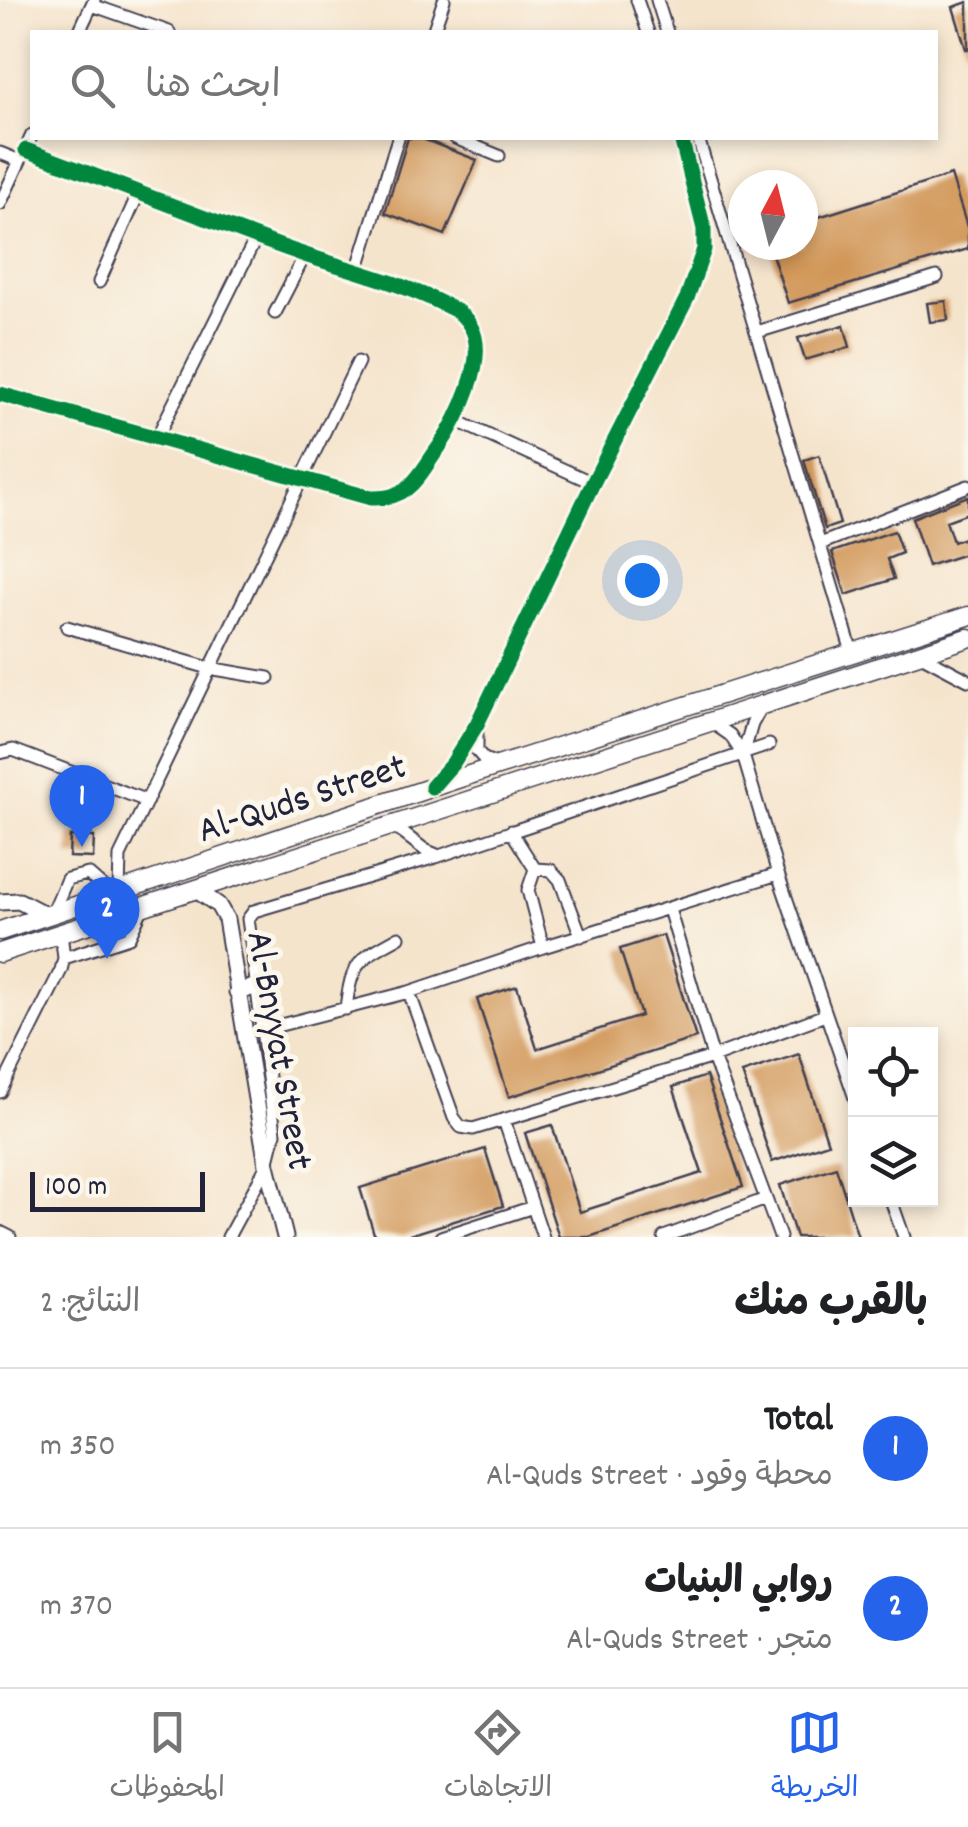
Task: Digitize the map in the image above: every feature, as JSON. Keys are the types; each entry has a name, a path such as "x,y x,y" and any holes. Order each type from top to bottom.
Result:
{"highway":[{"name":"Al-Quds Street","path":"0,931 499,765 968,616"},
{"name":"Al-Quds Street","path":"0,954 968,638"}],"main road":[{"name":"Al-Bnyyat Street","path":"195,889 223,911 284,1237"},
{"path":"0,902 19,901 50,915"},
{"path":"238,992 258,986"}],"street":[{"path":"434,30 444,0"},
{"path":"638,0 647,30"},
{"path":"657,0 666,30"},
{"path":"80,30 93,2 164,30"},
{"path":"0,204 30,140"},
{"path":"356,270 397,140"},
{"path":"459,140 499,156"},
{"path":"432,787 477,724 687,298 704,249 704,229 682,140"},
{"path":"699,140 852,652"},
{"path":"0,153 23,156 139,192 356,270 452,308 471,326 477,340 477,355 458,420 411,486 389,499 370,498 0,394"},
{"path":"99,282 139,192"},
{"path":"157,437 257,236"},
{"path":"275,313 305,254"},
{"path":"757,332 936,277"},
{"path":"50,915 67,880 88,874 115,893 120,856 358,362"},
{"path":"458,420 593,484"},
{"path":"820,544 968,486"},
{"path":"67,627 208,668 268,678"},
{"path":"919,654 968,680"},
{"path":"743,755 762,706"},
{"path":"711,722 730,735 743,755 778,874 848,1078"},
{"path":"477,724 476,751 499,765"},
{"path":"228,1237 268,1165 276,1126 248,919 254,911 440,856 769,745"},
{"path":"0,754 13,750 148,801"},
{"path":"395,827 425,850 440,856"},
{"path":"511,831 535,869"},
{"path":"535,869 551,870 560,880 581,936"},
{"path":"535,869 528,890 544,948"},
{"path":"264,1029 409,992 778,874"},
{"path":"64,958 128,938 144,906"},
{"path":"668,908 714,1057 780,1237"},
{"path":"0,1092 64,958 61,933"},
{"path":"346,1009 357,962 398,936"},
{"path":"409,992 454,1118 461,1127 473,1129 714,1057 825,1016"},
{"path":"504,1120 544,1237"},
{"path":"664,1237 766,1199"},
{"path":"441,1237 533,1207"},
{"path":"893,1207 904,1237"},
{"path":"0,1232 10,1237"}],"building":[{"path":"968,2 968,49 966,49 953,7"},
{"path":"407,140 425,140 477,160 445,235 385,213"},
{"path":"951,175 968,230 968,249 788,303 774,260 818,260 818,217"},
{"path":"946,301 948,320 930,322 927,303"},
{"path":"844,325 850,347 805,360 798,338"},
{"path":"819,455 840,524 825,529 804,460"},
{"path":"968,496 968,513 946,521 953,542 968,537 968,553 928,566 912,518"},
{"path":"894,531 902,553 887,559 894,579 846,595 832,552"},
{"path":"70,836 94,837 93,858 69,857"},
{"path":"663,935 696,1038 509,1097 477,999 517,986 537,1049 641,1016 620,949"},
{"path":"799,1054 828,1143 772,1162 742,1073"},
{"path":"706,1076 743,1187 589,1237 559,1237 525,1133 552,1125 580,1212 702,1173 673,1087"},
{"path":"485,1149 503,1206 403,1237 375,1237 360,1188"},
{"path":"836,1167 858,1237 796,1237 780,1185"}],"cycle path":[{"path":"432,787 453,763 477,724 687,298 704,249 704,229 682,140"},
{"path":"0,394 371,498 384,498 412,484 439,447 469,389 476,355 476,340 467,321 432,299 26,150"}],"place":[{"name":"Total","path":"82,847"},
{"name":"روابي البنيات","path":"107,959"}]}
